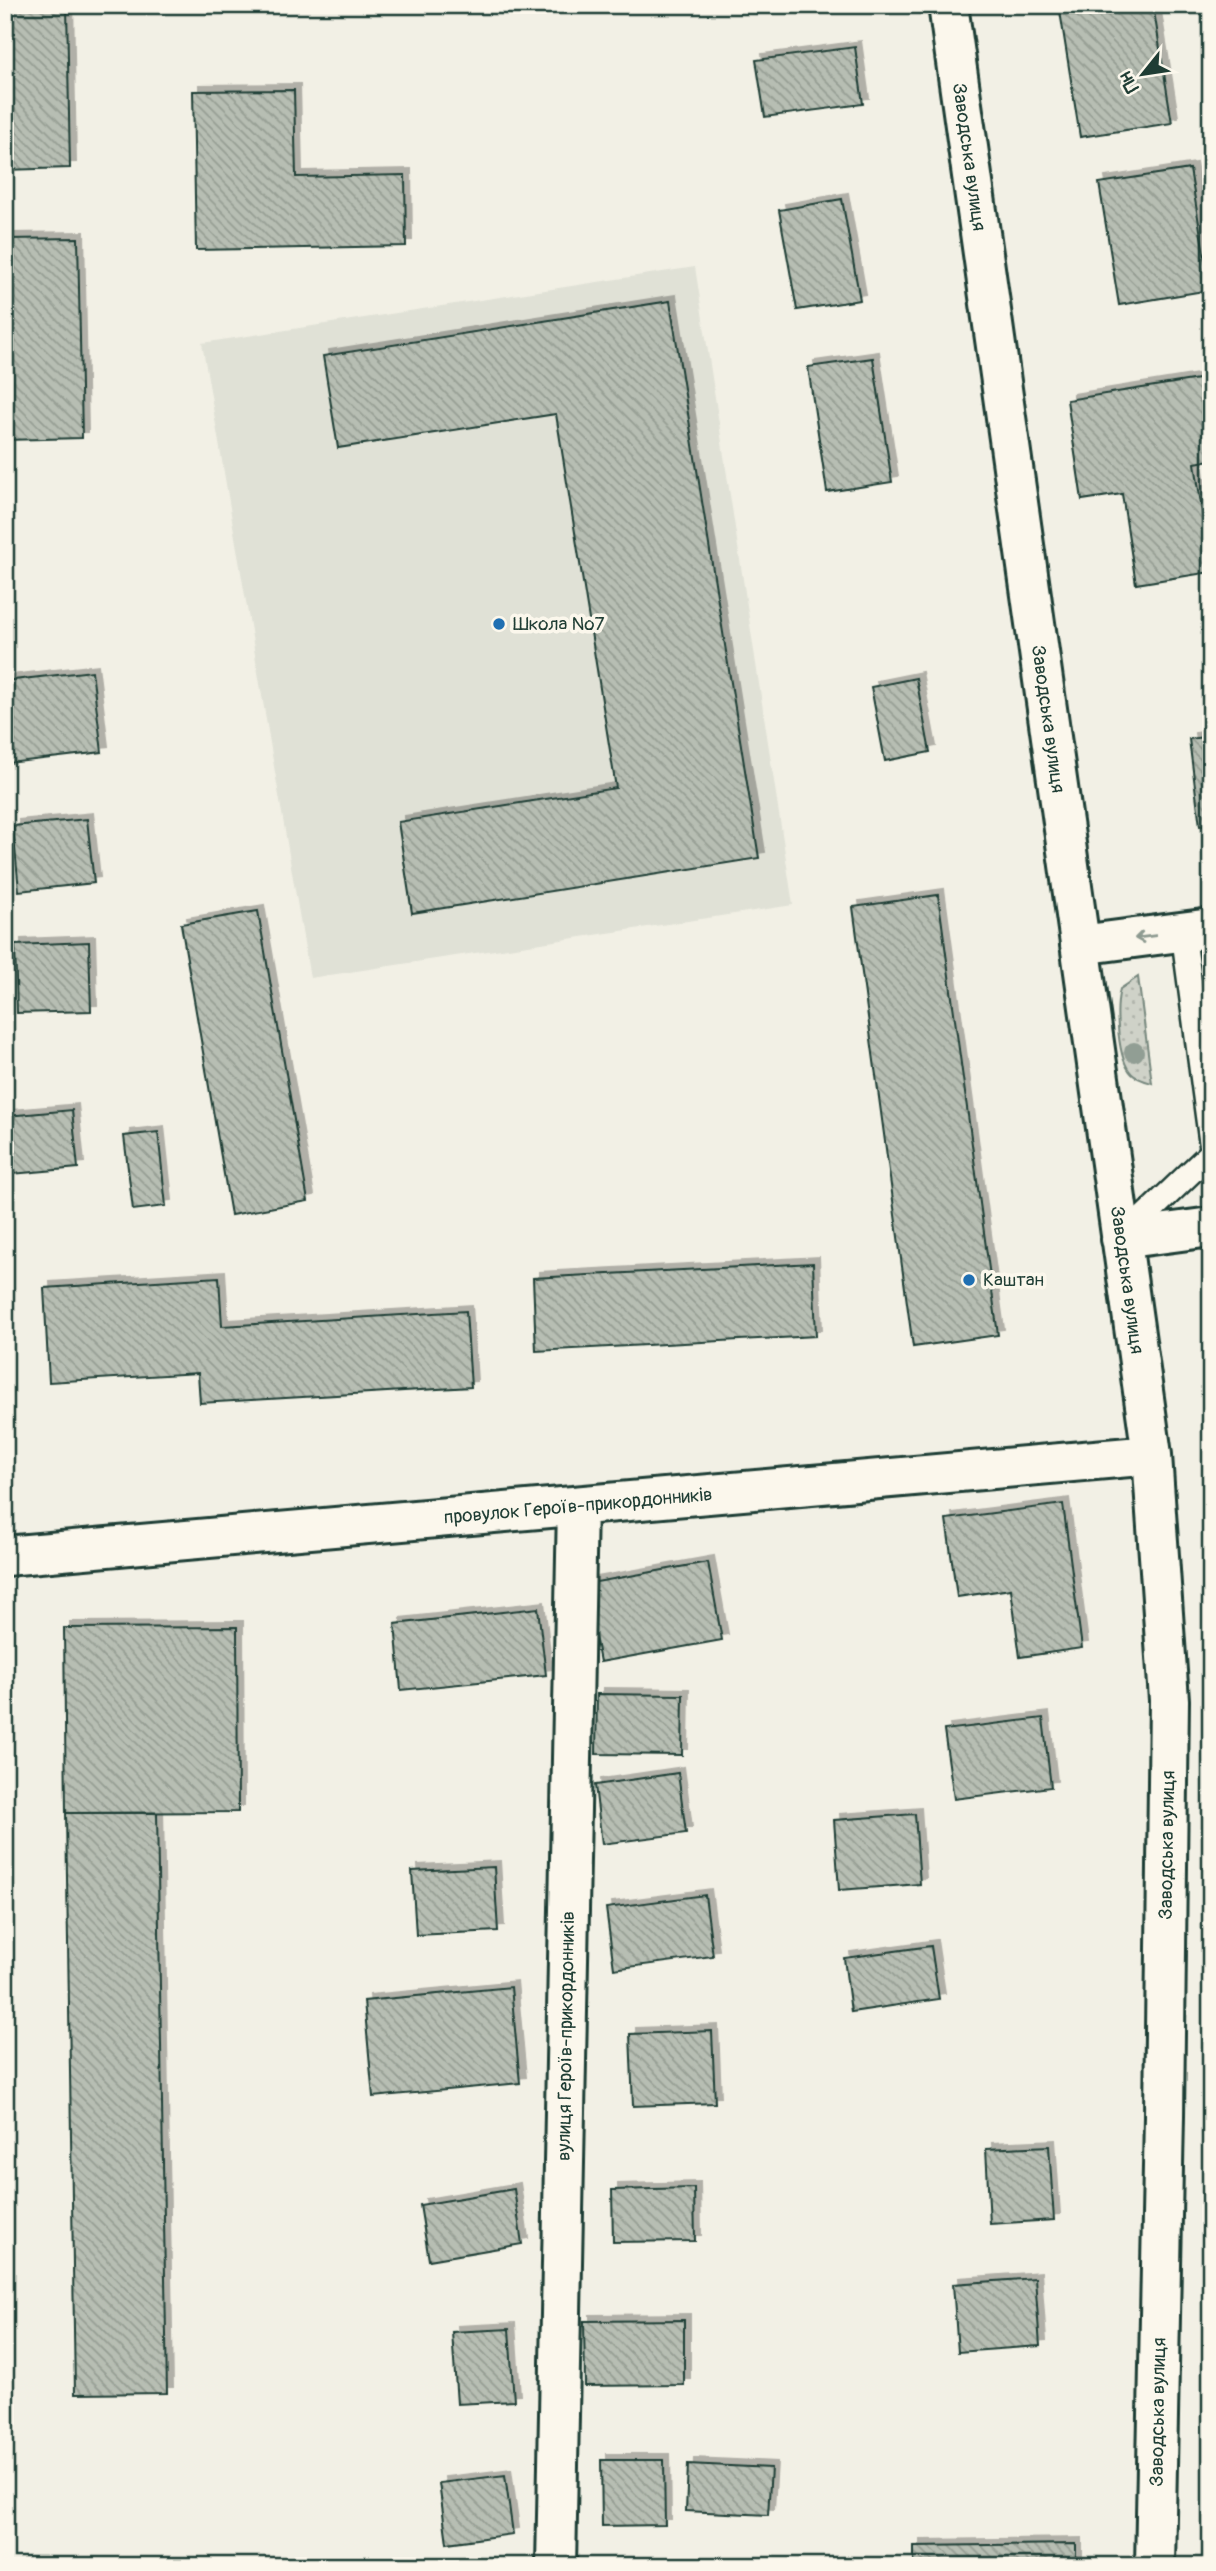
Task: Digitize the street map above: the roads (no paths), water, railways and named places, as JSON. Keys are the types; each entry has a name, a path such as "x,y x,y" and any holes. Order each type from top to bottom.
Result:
{"street":[{"name":"Заводська вулиця","path":"948,5 1152,1455 1168,1700 1164,2116 1155,2566"},
{"path":"1080,945 1197,930"},
{"path":"1121,1239 1211,1227"},
{"name":"провулок Героїв-прикордонників","path":"5,1556 1152,1455"},
{"name":"вулиця Героїв-прикордонників","path":"556,2566 577,1506"}],"lane":[{"path":"1197,930 1211,1142"},
{"path":"1121,1239 1211,1153"}],"place":[{"name":"Школа №7","path":"499,624"},
{"name":"Каштан","path":"969,1280"}]}
